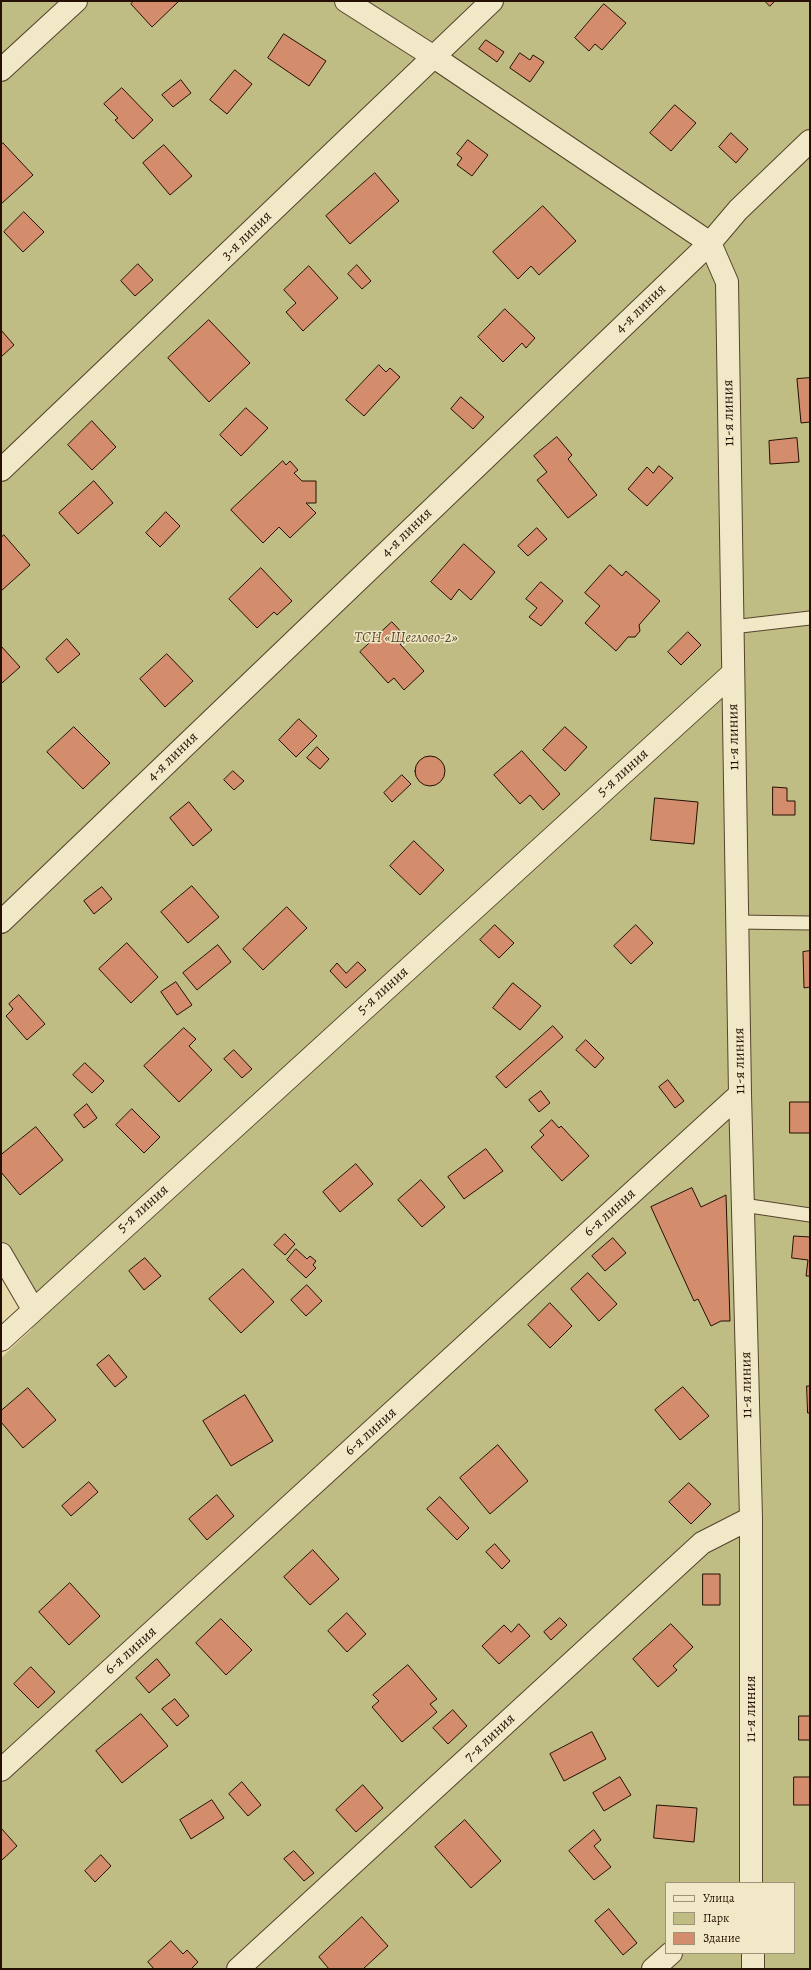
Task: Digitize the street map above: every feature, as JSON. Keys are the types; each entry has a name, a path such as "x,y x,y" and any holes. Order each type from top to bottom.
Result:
{"street":[{"path":"1,70 76,1"},
{"path":"346,1 434,57 710,244"},
{"name":"3-я линия","path":"1,470 492,1"},
{"name":"4-я линия","path":"1,922 710,244 738,210 810,141"},
{"name":"11-я линия","path":"710,244 727,282 740,1094 750,1518 751,1882"},
{"name":"5-я линия","path":"1,1340 33,1309 733,673"},
{"name":"6-я линия","path":"1,1770 740,1094"},
{"path":"1,1254 33,1309"},
{"name":"7-я линия","path":"238,1969 702,1543 750,1518"},
{"path":"653,1969 670,1954"},
{"path":"753,1954 753,1969"}],"lane":[{"path":"732,627 810,618"},
{"path":"737,922 810,923"},
{"path":"743,1205 810,1216"}],"green space":[{"name":"ТСН «Щеглово-2»","path":"1,1 810,1 810,1969 1,1969 1,1358 32,1329 1,1275"}],"building":[{"path":"134,1 179,1 152,27 131,4"},
{"path":"765,1 775,1 770,6"},
{"path":"604,4 626,23 602,50 595,44 589,51 575,38"},
{"path":"284,34 326,61 309,86 268,58"},
{"path":"486,40 504,52 497,62 479,49"},
{"path":"520,53 530,60 533,55 544,62 530,82 510,68"},
{"path":"235,70 252,84 227,114 210,100"},
{"path":"181,80 191,93 173,107 162,95"},
{"path":"122,88 153,120 133,139 115,120 118,118 104,104"},
{"path":"675,105 696,123 671,151 650,133"},
{"path":"731,133 748,149 736,163 719,147"},
{"path":"468,140 488,155 472,176 457,165 462,158 457,154"},
{"path":"3,143 33,175 1,204 1,145"},
{"path":"164,145 192,176 170,195 143,163"},
{"path":"375,173 399,201 350,244 326,216"},
{"path":"543,206 576,241 539,275 531,266 518,279 493,252"},
{"path":"24,212 44,232 23,252 4,232"},
{"path":"138,264 153,280 135,296 121,281"},
{"path":"357,265 371,281 362,289 348,274"},
{"path":"309,266 338,298 303,331 286,312 296,303 284,290"},
{"path":"505,309 535,338 526,348 522,343 503,362 478,337"},
{"path":"209,320 250,363 209,402 168,358"},
{"path":"1,330 14,345 1,357"},
{"path":"379,365 386,372 390,368 400,377 364,416 346,400"},
{"path":"810,378 810,422 801,423 797,379"},
{"path":"461,397 484,417 473,429 451,409"},
{"path":"246,408 268,428 241,456 220,435"},
{"path":"92,421 116,447 92,470 68,445"},
{"path":"557,437 572,455 568,459 597,495 568,518 537,480 547,472 534,456"},
{"path":"797,438 799,462 770,464 769,441"},
{"path":"283,461 286,465 290,461 298,470 294,473 302,481 316,481 316,503 306,503 316,513 290,538 279,527 263,543 231,510"},
{"path":"659,466 673,478 647,506 628,489 647,467 653,473"},
{"path":"94,481 113,503 78,534 59,513"},
{"path":"166,512 180,526 160,547 146,533"},
{"path":"537,528 547,539 528,556 518,546"},
{"path":"4,535 30,565 1,591 1,538"},
{"path":"464,544 495,572 471,600 459,589 451,600 431,582"},
{"path":"610,565 622,576 626,571 660,601 639,625 640,631 635,637 628,637 616,651 585,623 600,606 585,593"},
{"path":"261,568 292,601 277,615 274,612 257,628 229,599"},
{"path":"541,582 563,601 541,626 529,617 537,608 526,599"},
{"path":"392,622 407,638 400,644 424,671 404,690 394,678 388,683 360,652"},
{"path":"688,632 701,645 681,665 668,652"},
{"path":"67,639 80,654 58,673 46,659"},
{"path":"1,646 20,667 2,683 1,682"},
{"path":"167,654 193,681 165,707 140,679"},
{"path":"299,719 317,736 296,757 279,740"},
{"path":"74,727 110,763 83,789 47,752"},
{"path":"565,727 587,747 565,771 543,750"},
{"path":"317,747 329,759 320,769 307,758"},
{"path":"522,751 560,794 543,810 530,795 520,804 494,775"},
{"path":"430,756 441,760 445,771 441,782 430,786 419,782 415,771 419,760"},
{"path":"233,771 244,781 234,790 224,780"},
{"path":"402,775 411,784 392,802 384,793"},
{"path":"773,787 787,788 787,801 795,801 795,815 773,815"},
{"path":"655,798 698,802 694,844 651,840"},
{"path":"189,802 212,830 193,846 170,818"},
{"path":"414,841 444,870 420,895 390,866"},
{"path":"192,886 219,917 188,943 161,912"},
{"path":"102,887 112,899 94,914 84,901"},
{"path":"287,907 307,928 263,970 243,949"},
{"path":"495,925 514,943 499,958 480,940"},
{"path":"636,925 653,943 631,964 614,946"},
{"path":"127,943 158,977 131,1003 99,969"},
{"path":"218,945 231,962 197,990 183,973"},
{"path":"810,951 810,987 804,988 803,952"},
{"path":"358,962 366,970 346,988 330,971 337,963 346,973"},
{"path":"176,982 192,1005 177,1015 161,992"},
{"path":"513,983 541,1006 520,1030 493,1008"},
{"path":"19,995 45,1024 27,1040 6,1016 13,1009 9,1004"},
{"path":"553,1026 563,1037 506,1088 496,1077"},
{"path":"184,1028 196,1039 189,1046 212,1070 179,1102 144,1066"},
{"path":"586,1040 604,1058 595,1068 576,1050"},
{"path":"234,1050 252,1069 242,1078 224,1059"},
{"path":"85,1063 104,1081 92,1093 73,1075"},
{"path":"668,1080 684,1101 675,1108 659,1087"},
{"path":"541,1091 550,1103 539,1112 529,1100"},
{"path":"790,1102 810,1102 810,1133 790,1133"},
{"path":"87,1104 97,1118 84,1128 74,1115"},
{"path":"132,1109 160,1137 144,1153 116,1125"},
{"path":"552,1120 559,1128 561,1126 589,1156 562,1181 531,1147 544,1135 540,1131"},
{"path":"36,1127 63,1160 20,1195 1,1172 1,1155"},
{"path":"486,1149 503,1171 464,1199 448,1177"},
{"path":"356,1164 373,1184 340,1212 323,1192"},
{"path":"421,1180 445,1207 422,1227 398,1200"},
{"path":"692,1188 701,1207 726,1195 730,1321 721,1321 711,1326 698,1299 694,1301 651,1207"},
{"path":"285,1234 295,1244 285,1255 274,1245"},
{"path":"794,1236 810,1237 810,1276 806,1276 808,1260 792,1258"},
{"path":"613,1238 626,1253 605,1271 592,1256"},
{"path":"296,1249 307,1259 310,1256 316,1261 313,1265 316,1268 306,1278 287,1260"},
{"path":"145,1258 161,1276 144,1290 129,1271"},
{"path":"243,1269 274,1302 241,1333 209,1299"},
{"path":"588,1273 617,1304 599,1321 571,1289"},
{"path":"307,1285 322,1301 306,1316 291,1300"},
{"path":"550,1303 572,1326 550,1348 528,1325"},
{"path":"109,1355 127,1377 115,1387 97,1365"},
{"path":"807,1386 810,1386 810,1413 808,1413"},
{"path":"683,1387 709,1416 680,1440 655,1410"},
{"path":"28,1388 56,1420 23,1448 1,1422 1,1411"},
{"path":"245,1395 273,1441 231,1466 203,1421"},
{"path":"498,1445 528,1481 490,1514 460,1478"},
{"path":"89,1482 98,1492 71,1516 62,1506"},
{"path":"689,1483 711,1504 691,1524 669,1502"},
{"path":"217,1495 234,1516 207,1540 189,1519"},
{"path":"440,1497 469,1528 457,1540 427,1509"},
{"path":"495,1544 510,1561 502,1569 486,1552"},
{"path":"313,1550 339,1579 310,1605 284,1577"},
{"path":"703,1574 720,1574 720,1605 703,1605"},
{"path":"70,1583 100,1616 69,1645 39,1612"},
{"path":"347,1613 366,1634 347,1652 328,1631"},
{"path":"560,1618 567,1625 551,1640 544,1632"},
{"path":"221,1619 252,1650 226,1675 196,1643"},
{"path":"519,1624 530,1636 499,1664 482,1646 504,1625 511,1632"},
{"path":"671,1624 693,1647 673,1666 677,1670 658,1687 633,1659"},
{"path":"157,1659 170,1675 149,1693 136,1678"},
{"path":"408,1665 437,1699 430,1704 437,1712 402,1742 372,1707 379,1701 373,1695"},
{"path":"31,1667 55,1692 38,1708 14,1684"},
{"path":"175,1699 189,1716 177,1726 162,1709"},
{"path":"453,1710 467,1726 448,1744 433,1728"},
{"path":"141,1714 168,1746 122,1783 96,1751"},
{"path":"799,1716 810,1716 810,1740 799,1740"},
{"path":"592,1732 606,1759 564,1781 550,1754"},
{"path":"620,1777 631,1795 604,1811 593,1793"},
{"path":"794,1777 810,1777 810,1805 794,1805"},
{"path":"242,1782 261,1805 248,1816 229,1794"},
{"path":"363,1785 383,1808 356,1832 336,1810"},
{"path":"212,1800 224,1818 191,1839 180,1820"},
{"path":"657,1805 697,1808 694,1842 654,1838"},
{"path":"465,1820 501,1861 471,1888 435,1847"},
{"path":"1,1828 17,1846 2,1860 1,1859"},
{"path":"594,1830 601,1840 594,1846 611,1867 594,1880 569,1851"},
{"path":"294,1851 314,1873 304,1881 284,1859"},
{"path":"101,1855 111,1866 95,1882 85,1871"},
{"path":"609,1909 637,1943 623,1955 595,1921"},
{"path":"362,1917 388,1946 363,1969 329,1969 319,1957"},
{"path":"171,1941 183,1954 187,1950 198,1962 191,1969 154,1969 148,1962"}]}
